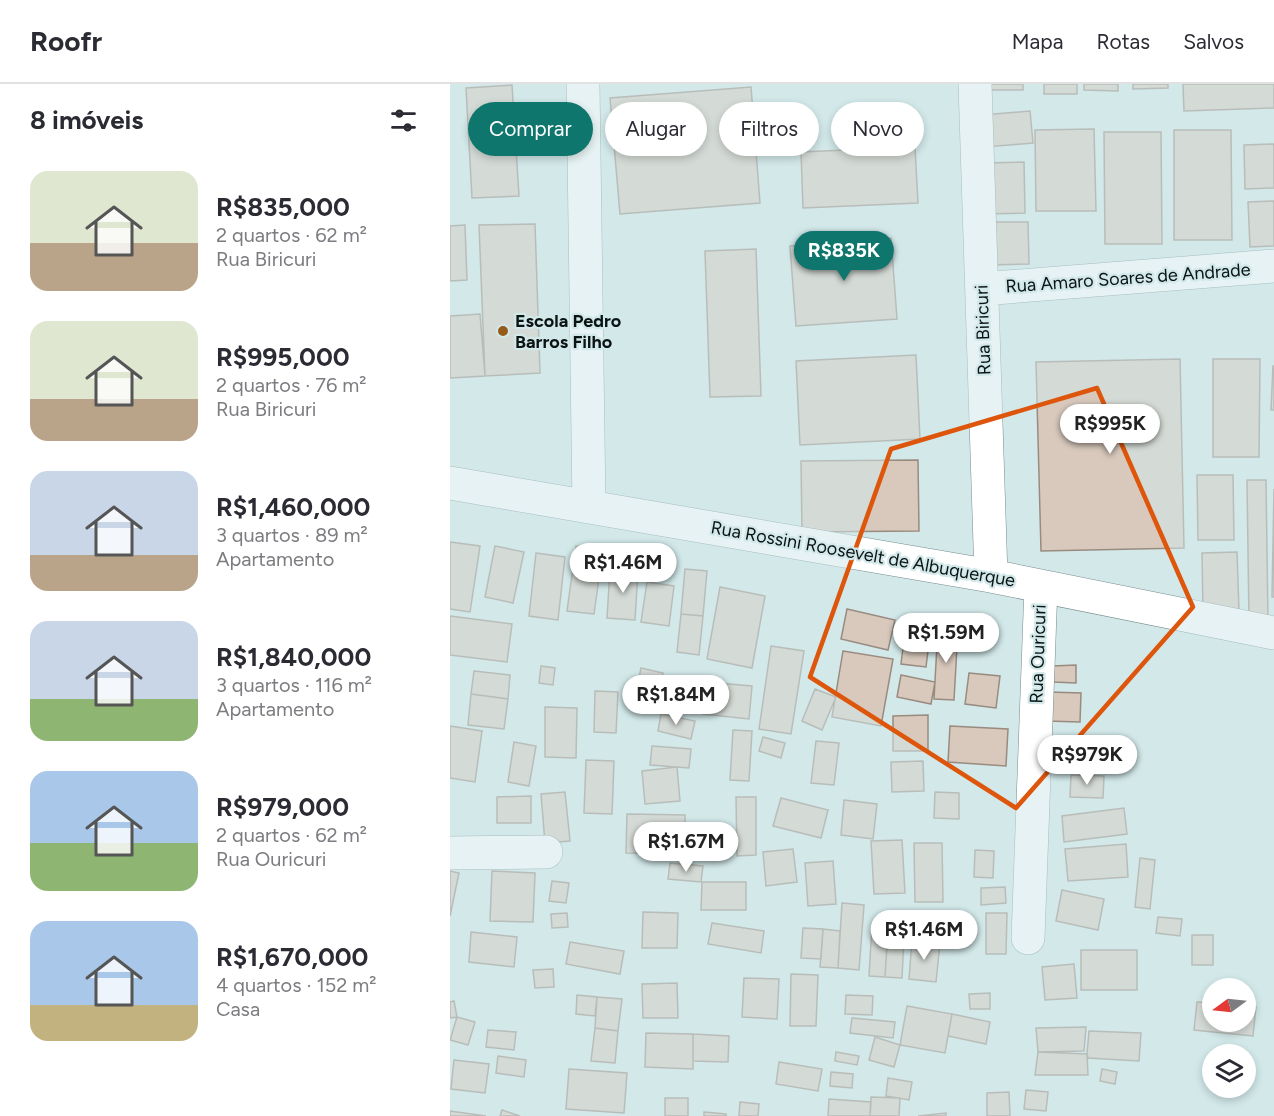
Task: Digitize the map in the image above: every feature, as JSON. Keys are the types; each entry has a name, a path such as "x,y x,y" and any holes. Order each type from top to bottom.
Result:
{"street":[{"path":"583,84 589,506"},
{"name":"Rua Biricuri","path":"975,84 992,576"},
{"name":"Rua Amaro Soares de Andrade","path":"982,289 1274,266"},
{"name":"Rua Rossini Roosevelt de Albuquerque","path":"450,483 992,576 1274,633"},
{"name":"Rua Ouricuri","path":"1028,938 1041,585"},
{"path":"450,853 546,852"}],"highlighted area":[{"path":"1097,388 1193,607 1016,808 810,677 891,449"}],"building":[{"path":"990,84 1023,84 1023,90 990,90"},
{"path":"1044,84 1077,84 1077,94 1044,94"},
{"path":"1084,84 1118,84 1118,91 1084,90"},
{"path":"1133,84 1168,84 1168,88 1133,89"},
{"path":"1183,84 1274,84 1274,108 1184,111"},
{"path":"512,85 513,102 468,102 468,125 466,88"},
{"path":"751,87 752,102 719,102 719,156 756,156 760,203 620,214 615,156 707,156 707,102 610,102 610,98"},
{"path":"1030,111 1033,143 985,147 982,115"},
{"path":"1094,129 1096,211 1036,211 1035,130"},
{"path":"1174,130 1231,130 1232,240 1174,240"},
{"path":"1104,132 1161,132 1162,244 1105,244"},
{"path":"1274,144 1274,188 1245,189 1244,145"},
{"path":"819,151 831,151 831,156 915,156 918,203 803,208 801,156 819,156"},
{"path":"470,156 516,156 519,196 472,198"},
{"path":"1024,162 1025,213 986,214 984,163"},
{"path":"1274,201 1274,246 1250,247 1248,202"},
{"path":"989,222 1028,222 1029,264 990,265"},
{"path":"535,224 540,373 485,376 479,225"},
{"path":"465,225 467,280 450,281 450,226"},
{"path":"891,238 897,319 796,326 790,246"},
{"path":"756,249 761,396 710,397 705,251"},
{"path":"480,314 485,376 450,378 450,316"},
{"path":"916,355 920,439 800,445 796,361"},
{"path":"1180,359 1184,548 1041,551 1036,362"},
{"path":"1213,359 1260,359 1259,457 1213,457"},
{"path":"1273,366 1274,410 1271,410"},
{"path":"918,460 919,531 802,532 801,461"},
{"path":"1197,475 1233,475 1234,540 1198,540"},
{"path":"1247,480 1266,480 1268,622 1249,622"},
{"path":"1274,489 1274,597 1272,597"},
{"path":"450,542 480,546 470,612 450,609"},
{"path":"495,546 524,552 513,603 485,597"},
{"path":"576,546 603,549 594,614 567,611"},
{"path":"1237,552 1239,611 1203,612 1202,553"},
{"path":"536,553 565,557 558,620 529,616"},
{"path":"610,569 638,570 635,620 607,618"},
{"path":"685,569 707,571 703,616 681,614"},
{"path":"647,582 674,586 669,626 641,622"},
{"path":"720,587 765,596 752,668 707,659"},
{"path":"847,609 895,620 888,650 841,639"},
{"path":"681,614 703,616 699,655 677,652"},
{"path":"907,615 932,618 926,667 901,664"},
{"path":"450,616 512,624 507,662 450,655"},
{"path":"938,627 958,629 954,700 934,699"},
{"path":"771,646 804,651 791,734 759,729"},
{"path":"843,651 893,659 881,726 832,717"},
{"path":"1076,665 1076,683 1053,682 1053,666"},
{"path":"541,666 555,668 553,685 539,683"},
{"path":"641,668 663,673 657,702 635,697"},
{"path":"474,671 510,675 508,699 471,694"},
{"path":"969,673 1000,676 996,708 965,704"},
{"path":"901,675 935,682 931,704 897,697"},
{"path":"706,682 752,686 749,719 703,714"},
{"path":"815,689 836,697 822,730 802,721"},
{"path":"595,691 618,692 616,733 594,732"},
{"path":"1048,692 1081,693 1080,722 1047,721"},
{"path":"471,694 508,699 504,729 468,725"},
{"path":"545,707 577,708 576,758 545,757"},
{"path":"661,714 695,721 691,739 658,731"},
{"path":"928,715 928,751 893,751 893,716"},
{"path":"450,726 482,731 475,782 450,778"},
{"path":"950,726 1008,729 1006,766 948,762"},
{"path":"733,730 752,731 749,781 730,780"},
{"path":"763,737 785,743 781,758 759,751"},
{"path":"816,741 839,743 834,785 811,783"},
{"path":"1062,741 1114,741 1114,766 1062,766"},
{"path":"514,742 536,746 529,786 508,782"},
{"path":"652,746 691,749 689,768 650,765"},
{"path":"586,760 614,761 612,814 584,813"},
{"path":"923,761 924,791 892,792 891,762"},
{"path":"677,767 680,801 645,804 642,771"},
{"path":"1071,775 1104,776 1103,798 1070,797"},
{"path":"565,792 570,841 545,843 541,794"},
{"path":"935,792 959,793 959,819 934,818"},
{"path":"531,796 531,823 497,823 497,797"},
{"path":"736,797 756,797 756,855 737,856"},
{"path":"781,798 828,810 821,838 773,826"},
{"path":"844,800 877,804 873,839 841,835"},
{"path":"1124,808 1127,834 1064,842 1062,816"},
{"path":"627,814 685,815 685,854 626,853"},
{"path":"902,840 905,893 874,894 871,841"},
{"path":"914,843 942,843 943,902 915,902"},
{"path":"1126,844 1128,877 1068,881 1065,849"},
{"path":"793,849 797,882 766,886 763,852"},
{"path":"975,850 994,851 993,878 974,877"},
{"path":"1140,858 1155,860 1150,909 1135,907"},
{"path":"833,861 836,904 808,906 805,863"},
{"path":"670,863 703,866 701,882 668,879"},
{"path":"450,871 459,873 450,916"},
{"path":"492,871 535,873 533,922 490,921"},
{"path":"552,881 569,883 566,903 549,901"},
{"path":"702,882 746,882 746,910 701,910"},
{"path":"1005,887 1006,903 981,905 981,888"},
{"path":"1062,890 1104,899 1098,930 1056,921"},
{"path":"842,903 864,905 859,970 838,968"},
{"path":"643,912 678,913 677,948 642,948"},
{"path":"567,913 568,927 552,928 551,914"},
{"path":"986,913 1007,913 1006,954 986,954"},
{"path":"889,916 905,918 902,978 885,977"},
{"path":"1158,917 1182,919 1180,936 1156,933"},
{"path":"712,923 764,931 761,953 708,944"},
{"path":"872,926 888,927 885,977 869,976"},
{"path":"803,928 823,929 821,959 801,958"},
{"path":"823,929 840,931 838,968 820,967"},
{"path":"471,932 517,937 514,967 469,962"},
{"path":"1192,935 1213,935 1213,965 1192,965"},
{"path":"912,940 940,943 936,982 909,979"},
{"path":"570,942 624,951 620,974 566,964"},
{"path":"1081,950 1137,950 1137,990 1081,990"},
{"path":"1074,964 1077,998 1045,1000 1042,967"},
{"path":"553,969 554,987 535,988 533,970"},
{"path":"791,974 818,975 816,1026 790,1026"},
{"path":"744,978 779,979 777,1019 742,1017"},
{"path":"677,983 678,1018 643,1018 642,984"},
{"path":"990,993 990,1009 970,1009 969,994"},
{"path":"577,995 597,997 595,1016 576,1014"},
{"path":"846,995 873,996 872,1015 845,1014"},
{"path":"597,997 622,999 618,1031 595,1028"},
{"path":"454,1001 457,1017 450,1018 450,1002"},
{"path":"1197,1002 1202,1002 1202,1031 1194,1030"},
{"path":"907,1006 952,1014 945,1053 900,1045"},
{"path":"952,1014 990,1022 986,1044 948,1036"},
{"path":"457,1017 475,1022 468,1045 450,1040"},
{"path":"852,1018 895,1022 893,1038 850,1033"},
{"path":"1086,1027 1084,1051 1038,1052 1036,1028"},
{"path":"595,1028 618,1031 615,1063 591,1061"},
{"path":"488,1030 516,1032 514,1050 486,1047"},
{"path":"1089,1031 1141,1033 1139,1061 1088,1058"},
{"path":"1214,1032 1253,1032 1253,1036"},
{"path":"646,1033 693,1034 693,1069 645,1067"},
{"path":"693,1034 729,1036 728,1062 693,1061"},
{"path":"875,1037 900,1045 894,1067 869,1060"},
{"path":"836,1052 859,1056 857,1065 835,1061"},
{"path":"1038,1052 1087,1054 1088,1075 1035,1075"},
{"path":"498,1056 526,1060 524,1077 496,1073"},
{"path":"454,1060 489,1064 485,1093 451,1089"},
{"path":"779,1062 822,1069 818,1091 776,1084"},
{"path":"569,1069 627,1073 624,1113 566,1109"},
{"path":"1102,1069 1117,1072 1115,1084 1100,1081"},
{"path":"831,1072 853,1074 852,1088 830,1086"},
{"path":"888,1078 912,1082 909,1100 886,1096"},
{"path":"1026,1090 1048,1092 1046,1111 1024,1109"},
{"path":"1009,1092 1010,1116 987,1116 987,1093"},
{"path":"871,1097 900,1098 899,1116 870,1116"},
{"path":"665,1098 688,1098 688,1116 665,1116"},
{"path":"829,1099 871,1102 870,1116 828,1116"},
{"path":"740,1102 759,1104 758,1116 739,1116"},
{"path":"502,1110 520,1116 500,1116"},
{"path":"450,1111 486,1116 450,1116"},
{"path":"704,1112 726,1114 726,1116 704,1116"},
{"path":"946,1113 946,1116 918,1116"}],"place":[{"name":"Escola Pedro Barros Filho","path":"503,331"}]}
